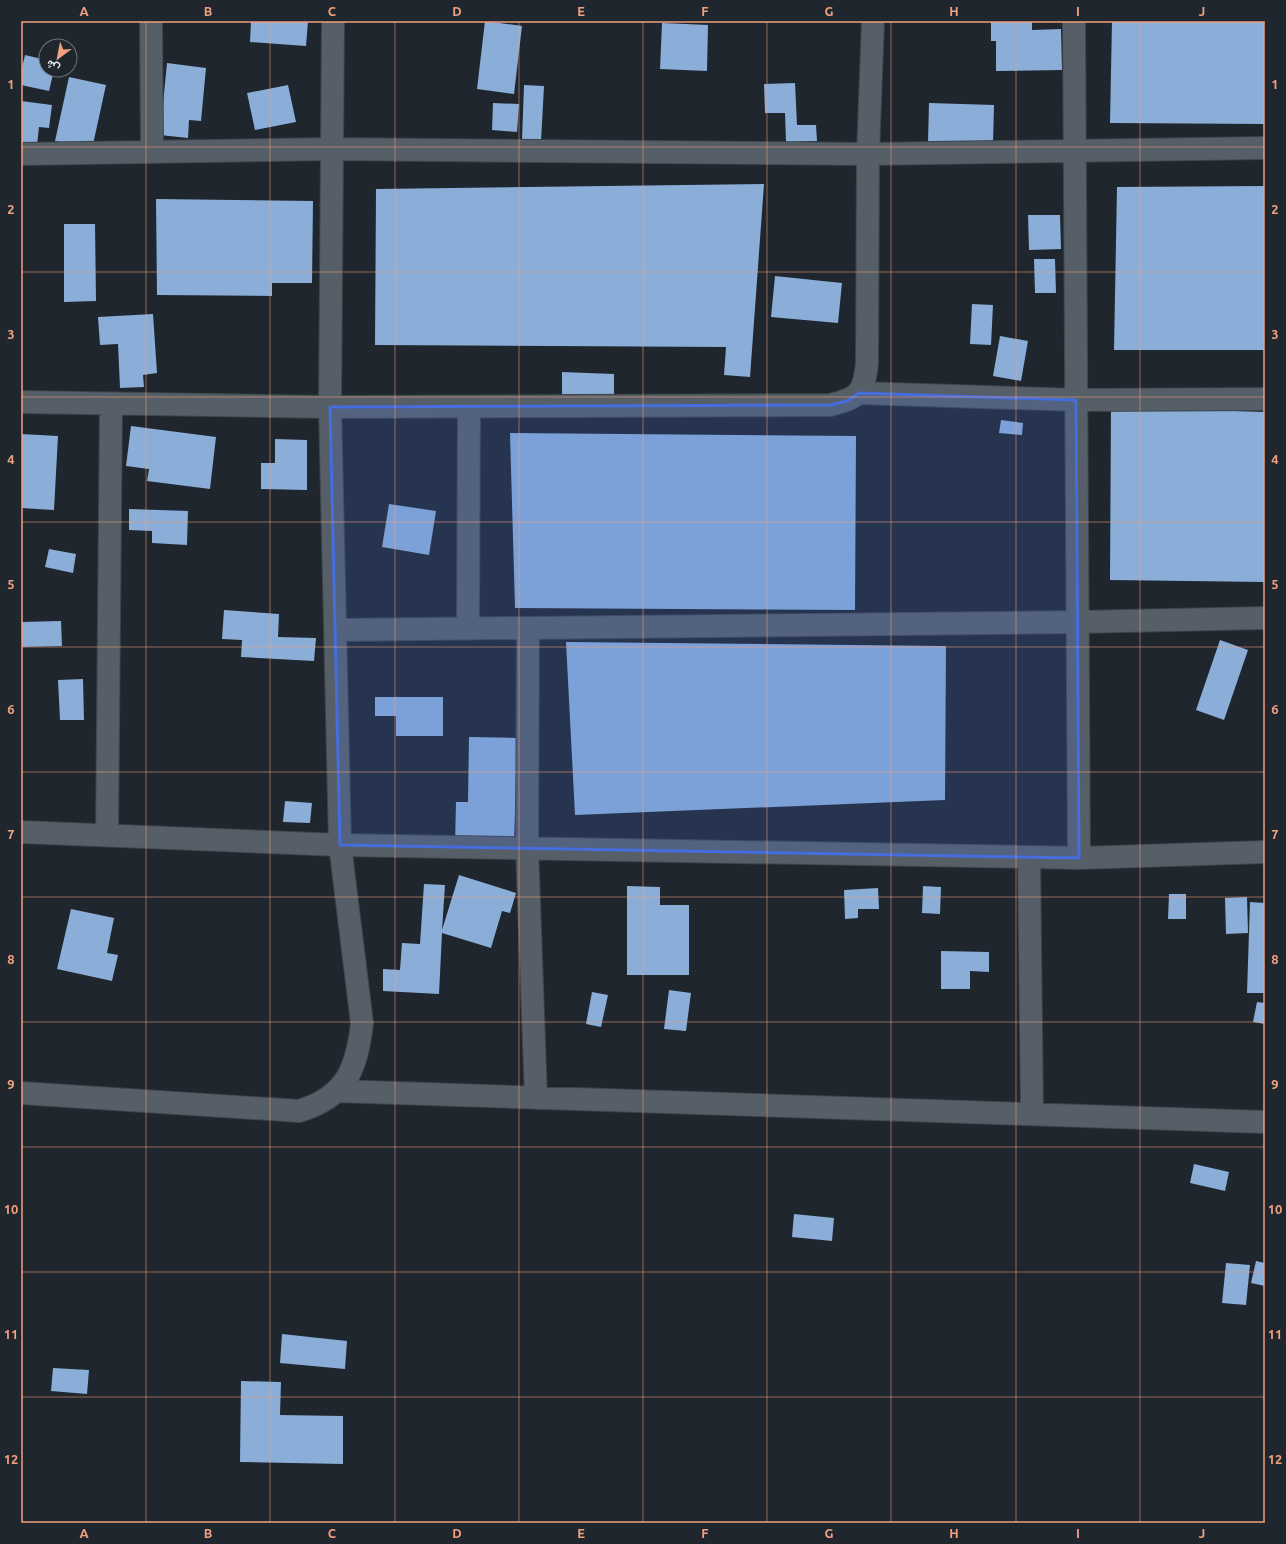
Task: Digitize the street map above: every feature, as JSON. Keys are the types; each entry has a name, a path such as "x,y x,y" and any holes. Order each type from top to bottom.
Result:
{"street":[{"path":"151,21 152,152"},
{"path":"21,1093 299,1111 318,1106 336,1091 352,1071 359,1048 362,1023 340,845 330,407 333,21"},
{"path":"21,402 330,407 469,407 830,405 847,401 859,393 865,382 867,363 868,154 873,21"},
{"path":"1074,21 1073,151 1079,858"},
{"path":"21,154 332,149 868,154 1265,148"},
{"path":"859,393 1076,400 1265,399"},
{"path":"107,835 111,404"},
{"path":"468,628 469,407"},
{"path":"336,630 1078,622 1265,618"},
{"path":"528,628 527,848 536,1098"},
{"path":"21,832 340,845 1079,858 1265,852"},
{"path":"1029,857 1032,1114"},
{"path":"336,1091 1265,1122"}],"highlighted area":[{"path":"859,393 1076,400 1079,858 340,845 330,407 830,405 847,401"}],"building":[{"path":"251,21 308,21 306,46 250,42"},
{"path":"485,21 522,26 514,94 477,89"},
{"path":"991,21 1032,21 1032,30 1061,29 1062,70 996,71 996,41 991,41"},
{"path":"1112,21 1265,21 1265,124 1110,123"},
{"path":"662,23 708,25 707,71 660,69"},
{"path":"25,55 38,58 38,78 52,78 49,91 21,85 21,72"},
{"path":"167,63 206,68 201,121 189,120 188,138 160,135"},
{"path":"69,78 106,85 92,149 55,141"},
{"path":"795,83 797,125 816,125 817,141 786,142 785,113 765,113 764,84"},
{"path":"288,85 296,122 255,130 247,93"},
{"path":"524,85 544,86 541,141 522,140"},
{"path":"21,101 52,105 49,128 39,127 36,154 21,152"},
{"path":"493,103 519,104 517,132 492,130"},
{"path":"929,103 994,105 993,144 928,142"},
{"path":"764,184 750,377 724,375 726,347 375,345 376,189"},
{"path":"1265,186 1265,350 1114,350 1117,187"},
{"path":"156,199 313,201 312,283 272,283 272,296 157,295"},
{"path":"1028,215 1060,215 1061,249 1029,250"},
{"path":"64,224 95,224 96,301 64,302"},
{"path":"1034,259 1055,259 1056,293 1035,293"},
{"path":"775,276 842,283 838,323 771,317"},
{"path":"972,304 993,305 991,345 970,344"},
{"path":"153,314 157,373 143,375 144,387 120,388 118,344 100,345 98,317"},
{"path":"1000,336 1028,341 1021,381 993,376"},
{"path":"562,372 614,374 614,405 562,404"},
{"path":"1111,407 1265,412 1265,582 1110,580"},
{"path":"1001,420 1023,423 1022,435 999,433"},
{"path":"131,426 216,437 210,489 147,481 149,469 126,466"},
{"path":"510,433 856,436 855,610 515,608"},
{"path":"21,434 58,436 54,510 21,508"},
{"path":"275,439 307,440 307,490 261,489 261,463 275,463"},
{"path":"389,504 436,511 429,555 382,547"},
{"path":"129,509 188,511 187,545 152,543 152,531 129,530"},
{"path":"49,549 76,554 73,573 45,567"},
{"path":"224,610 279,614 278,637 316,638 314,661 241,657 242,640 222,639"},
{"path":"61,621 62,646 21,647 21,622"},
{"path":"1220,640 1248,650 1224,720 1196,710"},
{"path":"566,642 946,646 945,800 575,815"},
{"path":"83,679 84,720 60,720 58,680"},
{"path":"375,697 443,697 443,736 396,736 396,716 375,716"},
{"path":"469,737 517,738 514,847 455,845 456,802 468,802"},
{"path":"285,801 312,803 310,823 283,822"},
{"path":"459,875 516,893 510,913 502,911 491,948 442,933 439,994 383,991 383,969 400,970 402,943 420,944 424,884 445,885 442,930"},
{"path":"627,886 660,887 660,905 689,905 689,975 627,975"},
{"path":"923,886 941,887 940,914 922,913"},
{"path":"878,888 879,909 858,909 858,918 845,919 844,890"},
{"path":"1169,894 1186,894 1186,919 1168,919"},
{"path":"1247,897 1248,933 1226,934 1225,898"},
{"path":"1250,902 1265,903 1265,993 1247,993"},
{"path":"71,909 114,918 107,953 118,955 112,981 57,969"},
{"path":"941,951 989,952 989,972 970,971 970,989 941,989"},
{"path":"669,990 691,993 686,1031 664,1029"},
{"path":"592,992 608,995 601,1027 586,1024"},
{"path":"1257,1002 1265,1003 1265,1024 1253,1022"},
{"path":"1194,1164 1229,1172 1225,1191 1190,1183"},
{"path":"794,1214 834,1218 832,1241 792,1237"},
{"path":"1256,1261 1265,1263 1265,1286 1251,1283"},
{"path":"1226,1263 1250,1265 1246,1305 1222,1303"},
{"path":"282,1334 347,1341 345,1369 280,1363"},
{"path":"53,1368 89,1370 87,1394 51,1391"},
{"path":"241,1381 281,1382 280,1415 343,1416 343,1464 240,1462"}]}
